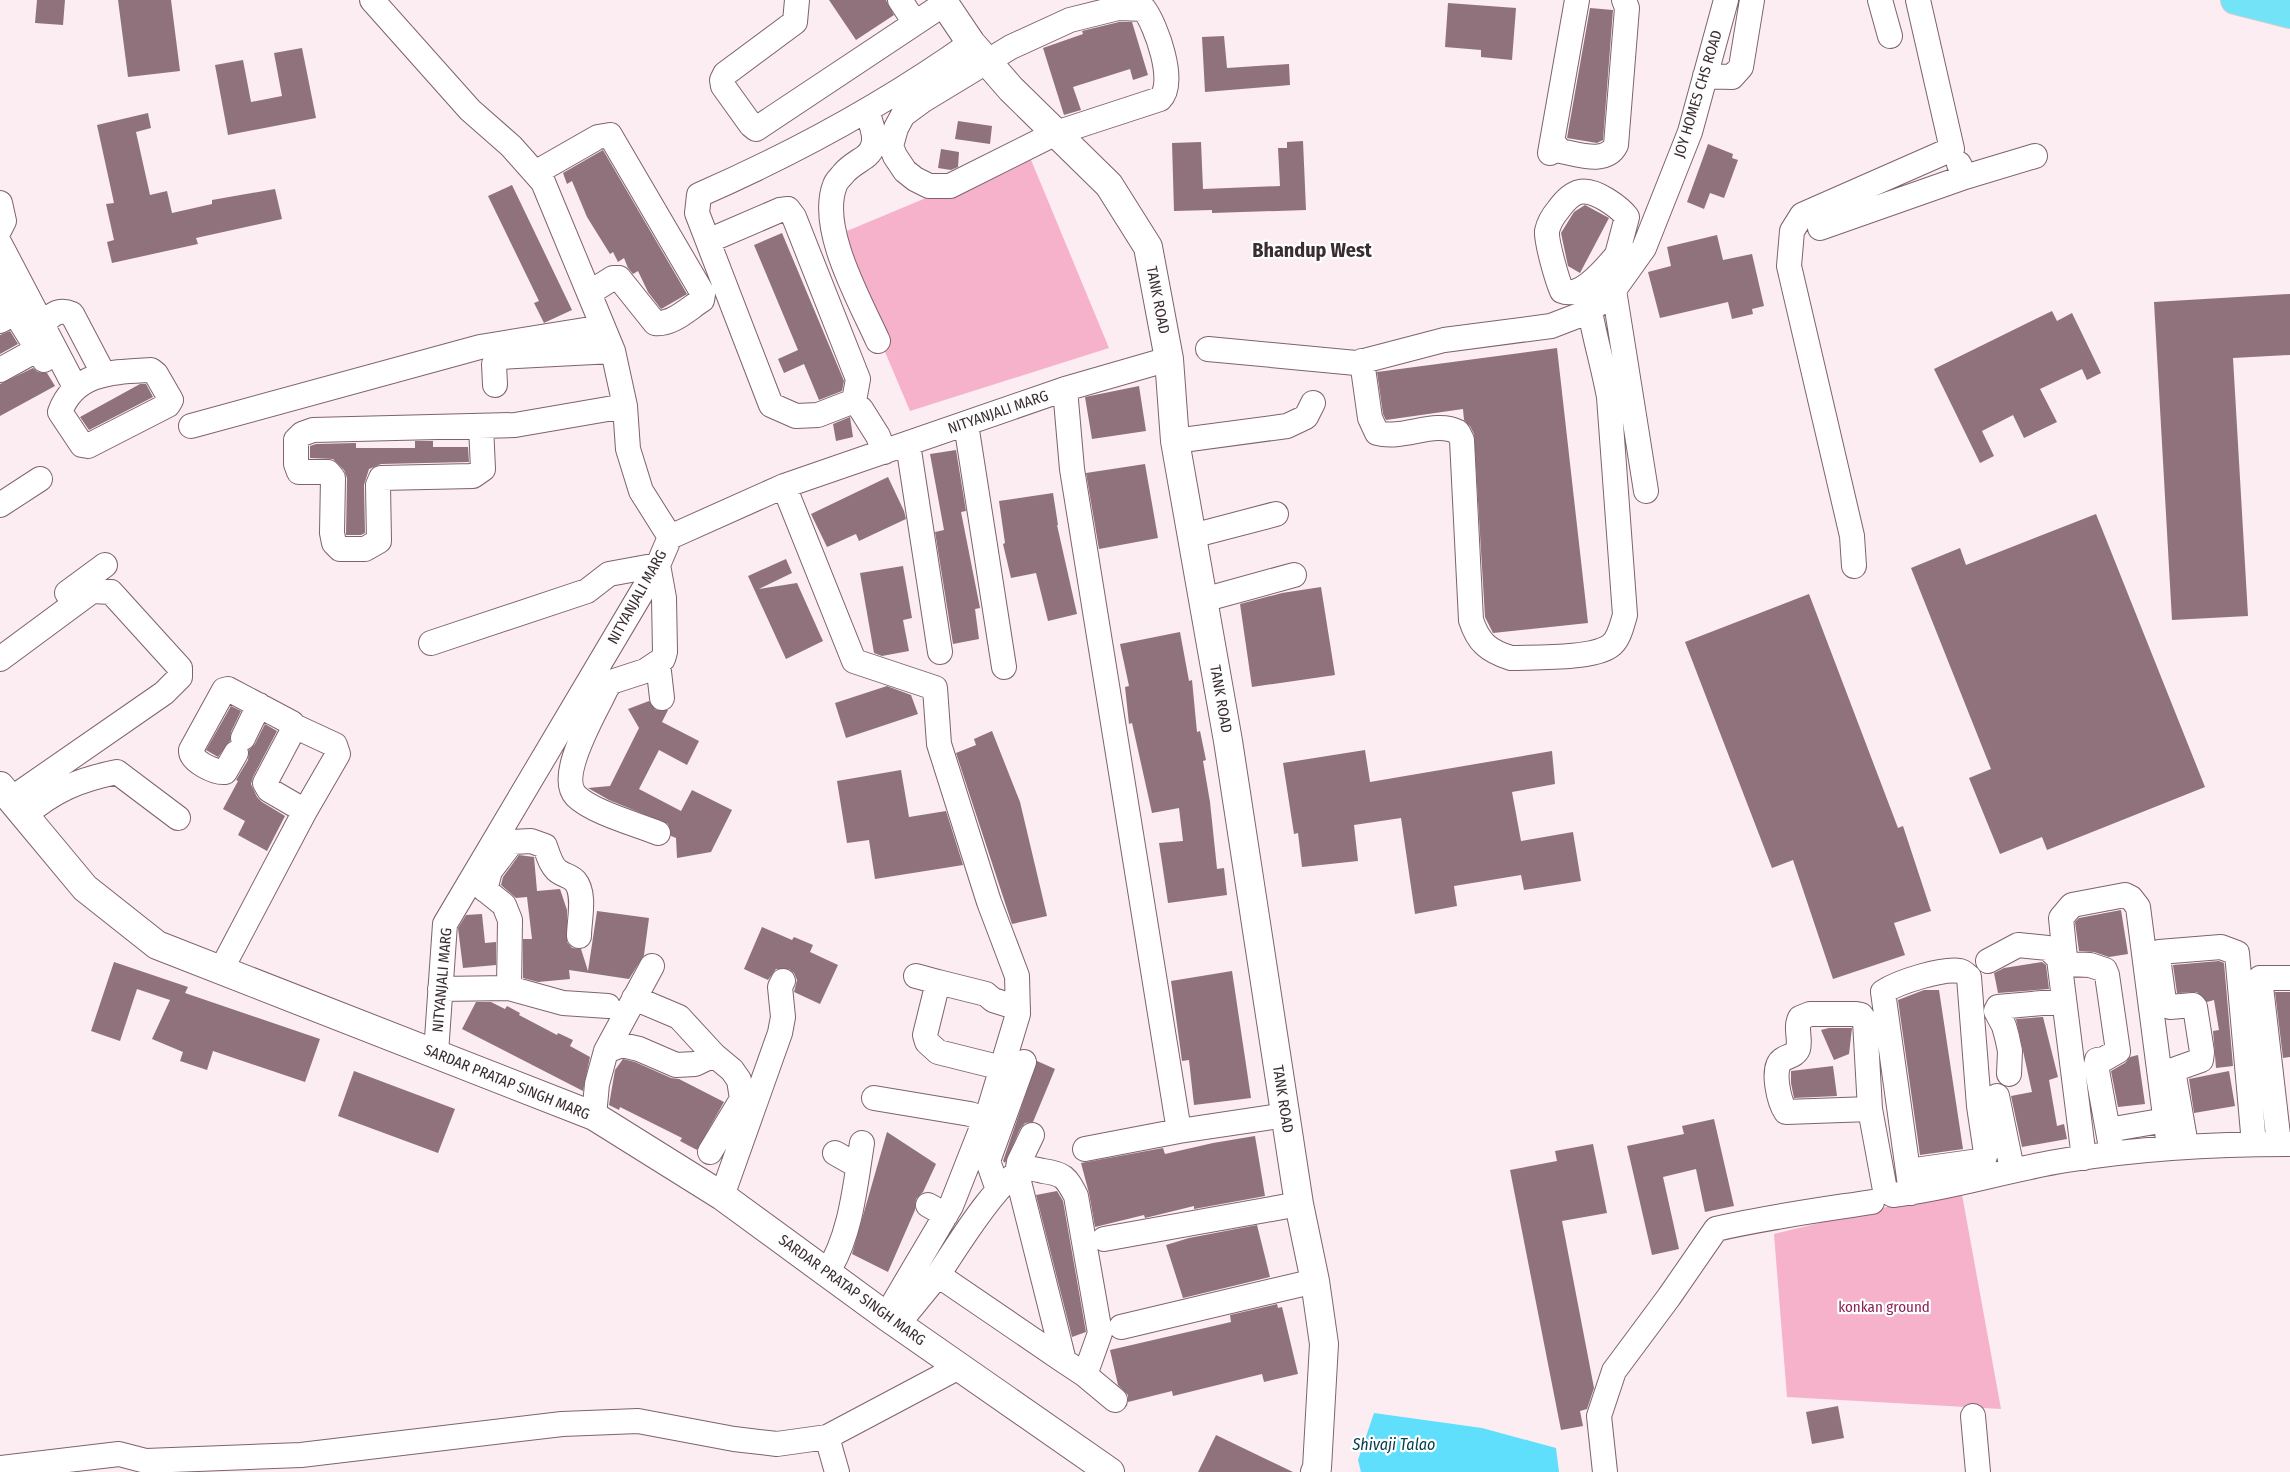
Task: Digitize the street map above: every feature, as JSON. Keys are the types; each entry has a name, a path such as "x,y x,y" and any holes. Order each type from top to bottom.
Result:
{"main road":[{"path":"2234,0 2290,14"}],"street":[{"path":"372,0 470,110 511,146 543,182 613,351 625,406 628,449 641,491 670,537"},
{"path":"798,0 795,22 725,74 722,80 723,86 751,125 756,128 915,23 943,2"},
{"path":"900,0 915,23"},
{"path":"1577,0 1552,148 1560,151 1603,157 1613,152 1616,145 1626,8 1624,0"},
{"name":"JOY HOMES CHS ROAD","path":"1624,256 1690,132 1726,0"},
{"path":"1705,76 1732,76 1741,67 1752,0"},
{"path":"1880,0 1890,36"},
{"path":"1918,0 1952,149 1965,177"},
{"name":"TANK ROAD","path":"943,2 979,52 1056,133 1109,185 1148,247 1169,359 1175,441 1228,741 1299,1204 1315,1281 1324,1344 1317,1471"},
{"path":"708,241 780,210 788,209 794,217 858,379 854,401 818,415 796,416 770,405 697,213 699,195 751,172 979,52 1011,47 1070,20 1118,8 1144,9 1150,18 1161,47 1166,74 1165,94 1160,99 1056,133 950,186 929,186 914,179 898,164 891,146 896,128 902,115 979,52"},
{"path":"868,112 874,136 874,147 867,156 850,167 835,184 831,220 834,236 844,265 878,341"},
{"path":"535,173 598,137 610,135 703,294 702,300 668,322 655,323 619,278 613,278 589,293"},
{"path":"1854,566 1852,536 1789,266 1792,231 1802,215 1952,149"},
{"path":"1820,228 1965,177 2035,156"},
{"path":"1624,256 1586,286 1573,292 1562,291 1557,280 1547,232 1550,221 1566,198 1581,192 1593,191 1622,210 1624,256 1646,492"},
{"path":"0,203 4,220 0,229"},
{"path":"0,244 68,388 60,412 82,445 88,446 162,409 171,400 156,374 151,370 103,373 68,388"},
{"path":"1363,366 1444,340 1551,326 1590,312 1624,256"},
{"path":"0,276 9,290 9,297 0,301"},
{"path":"1363,366 1370,418 1377,433 1390,436 1448,427 1458,432 1462,440 1471,620 1476,636 1501,655 1511,658 1589,654 1611,646 1621,629 1624,615 1608,397 1602,363 1592,331 1586,286"},
{"path":"0,370 44,338 56,312 64,310 72,314 103,373"},
{"path":"0,321 15,312 44,338"},
{"path":"191,426 480,347 602,327"},
{"path":"1208,350 1356,363 1363,366 1470,350"},
{"path":"495,385 494,364 500,357 613,351"},
{"name":"NITYANJALI MARG","path":"436,1053 445,924 479,884 658,565 670,537 784,486 1065,389 1169,359"},
{"path":"1065,389 1072,470 1179,1131"},
{"path":"1175,441 1287,426 1306,417 1313,403"},
{"path":"481,426 483,469 478,474 473,476 381,478 378,485 379,541 365,549 340,549 334,543 332,533 332,478 328,472 299,472 296,464 296,440 302,434 313,430 515,425 625,406"},
{"path":"861,409 878,436 884,452"},
{"path":"966,424 1004,667"},
{"path":"908,444 940,652"},
{"path":"0,505 40,479"},
{"path":"784,486 854,661 935,688 939,744 989,902 1017,976 1018,1014 1013,1065 988,1161 998,1190"},
{"path":"1192,536 1276,514"},
{"path":"0,640 105,565"},
{"path":"432,643 587,592 610,574 658,565 664,598 665,652 663,659 645,671 611,682 572,761 570,777 573,792 590,806 658,833"},
{"path":"1203,600 1294,575"},
{"path":"0,659 92,591 103,590 110,592 127,608 180,668 180,677 164,693 17,806"},
{"path":"658,662 662,698"},
{"path":"221,970 305,811 338,754 334,746 294,726 292,722 232,690 224,690 190,754 193,758 219,772 225,772 260,705"},
{"path":"294,726 265,783 269,790 305,811"},
{"path":"17,806 87,778 117,772 178,818"},
{"path":"17,806 47,812 70,800"},
{"name":"SARDAR PRATAP SINGH MARG","path":"17,806 85,888 157,945 594,1116 722,1196 892,1320 1110,1472"},
{"path":"509,988 510,920 504,905 479,884 512,842 531,841 545,846 551,862 558,872 570,876 576,882 580,894 579,936"},
{"path":"2112,1153 2096,1065 2097,1060 2104,1059 2118,1052 2107,975 2105,970 2097,966 2068,964 2065,958 2061,918 2072,905 2125,895 2131,898 2138,907 2166,1120 2178,1146"},
{"path":"1988,961 2018,945 2048,948 2059,959 2084,1158"},
{"path":"2178,1146 2173,1070 2201,1060 2202,1052 2195,1007 2193,1005 2170,1007 2164,1001 2158,957 2159,952 2221,948 2237,953 2254,1144"},
{"path":"594,1116 597,1084 606,1051 652,966"},
{"path":"1870,1109 1786,1112 1781,1104 1776,1069 1780,1060 1795,1052 1798,1047 1797,1023 1800,1018 1810,1014 1861,1015 1865,1020 1870,1109 1885,1190 1893,1195 1909,1182 1984,1159 1986,1153 1980,1106 1970,977 1962,971 1951,970 1901,982 1883,992 1909,1182"},
{"path":"1909,1182 2012,1169 2112,1153 2178,1146 2285,1144 2283,1116 2260,978 2290,978"},
{"path":"1013,1065 938,1052 927,1042 925,1036 927,979 986,994 992,1000 1018,1008"},
{"path":"722,1196 780,1033 783,1017 780,987 783,981"},
{"path":"440,989 509,988 563,1003 608,1006"},
{"path":"634,998 679,1017 714,1055 732,1070 739,1080 742,1099 710,1152"},
{"path":"2009,1074 2010,1051 2004,1026 1996,1011 1998,1007 2064,1000"},
{"path":"606,1051 622,1045 639,1049 676,1064 695,1064 714,1055"},
{"path":"892,1320 933,1217 1013,1065"},
{"path":"1997,1096 2012,1169"},
{"path":"874,1098 970,1114 985,1119"},
{"path":"1085,1149 1179,1131 1286,1115"},
{"path":"2108,1130 2166,1120"},
{"path":"1032,1135 1019,1162 1017,1174 1064,1361"},
{"path":"827,1273 838,1254 846,1228 860,1155 835,1153"},
{"path":"892,1320 938,1275 1005,1181 1026,1168 1055,1173 1067,1178 1076,1196 1100,1333 1084,1375"},
{"path":"1604,1472 1599,1416 1614,1371 1716,1229 1764,1218 1872,1202"},
{"path":"1104,1239 1299,1204"},
{"path":"938,1275 1084,1375 1115,1400"},
{"path":"1121,1326 1315,1281"},
{"path":"0,1468 119,1454 146,1461 301,1455 430,1442 562,1424 638,1421 734,1439 768,1443 827,1437 959,1367"},
{"path":"1973,1416 1978,1472"},
{"path":"827,1437 837,1472"}],"green space":[{"path":"1029,155 1109,348 910,411 850,269 847,231"},
{"name":"konkan ground","path":"1961,1189 2001,1409 1787,1397 1774,1234"}],"water":[{"name":"Shivaji Talao","path":"1374,1413 1482,1428 1556,1448 1559,1472 1361,1472 1358,1460"}],"building":[{"path":"37,0 65,0 63,25 35,23"},
{"path":"118,0 171,0 180,71 128,77"},
{"path":"829,0 886,0 894,15 856,40"},
{"path":"1448,3 1516,8 1512,60 1481,57 1481,50 1445,47"},
{"path":"1590,8 1613,10 1603,140 1597,143 1567,138"},
{"path":"1119,22 1132,22 1148,75 1133,80 1130,69 1073,87 1081,110 1064,115 1043,48 1083,34 1082,31"},
{"path":"1224,36 1227,68 1289,64 1290,85 1205,92 1202,37"},
{"path":"302,48 316,118 228,135 215,65 243,60 251,102 282,96 274,53"},
{"path":"148,113 151,128 136,132 150,195 167,191 172,213 212,204 212,200 275,189 282,219 196,238 198,244 112,263 107,242 114,240 106,204 114,203 97,125"},
{"path":"958,121 992,126 990,144 955,139"},
{"path":"1303,141 1306,210 1212,213 1212,210 1174,211 1172,143 1201,142 1203,189 1280,186 1278,148 1287,148 1287,142"},
{"path":"1708,144 1733,154 1732,158 1738,160 1724,198 1710,193 1704,209 1687,202"},
{"path":"941,149 959,152 958,167 951,170 938,168"},
{"path":"603,150 687,294 661,309 648,292 638,271 633,274 624,258 618,262 613,252 610,254 587,217 572,181 567,184 563,173"},
{"path":"512,185 572,310 544,323 534,303 539,301 488,196"},
{"path":"1585,205 1609,218 1580,273 1568,266 1561,233 1574,212"},
{"path":"782,233 844,381 842,391 819,400 804,364 784,373 778,359 798,350 754,245"},
{"path":"1717,235 1723,260 1752,254 1764,306 1752,309 1753,314 1732,319 1728,302 1660,318 1648,272 1671,266 1667,247"},
{"path":"2290,294 2290,355 2233,358 2248,616 2172,620 2154,302"},
{"path":"2052,311 2057,321 2072,313 2101,373 2087,380 2082,369 2040,389 2057,422 2024,438 2013,415 1982,431 1994,456 1980,463 1934,369"},
{"path":"10,331 18,344 0,354 0,335"},
{"path":"1557,348 1588,623 1493,633 1485,617 1474,434 1464,420 1463,409 1386,420 1383,414 1377,372"},
{"path":"33,368 38,372 47,373 55,386 0,416 0,384"},
{"path":"140,384 146,384 153,397 89,430 80,417"},
{"path":"1139,386 1146,431 1092,439 1085,397"},
{"path":"850,417 853,437 836,441 833,424"},
{"path":"415,441 433,441 433,447 468,447 469,462 381,464 369,469 364,485 365,533 361,535 346,535 347,478 344,470 333,459 310,458 310,446 316,444 356,443 356,448 415,448"},
{"path":"956,450 966,511 961,512 980,608 975,609 979,639 953,644 935,532 944,530 930,454"},
{"path":"1145,464 1158,538 1099,549 1086,473"},
{"path":"888,477 906,519 859,541 856,534 827,547 811,514"},
{"path":"1053,493 1057,525 1077,614 1048,621 1036,573 1011,578 1003,544 1005,543 999,501"},
{"path":"2096,514 2205,787 2047,850 2042,837 2000,854 1969,778 1991,769 1911,568 1960,548 1966,565"},
{"path":"786,559 792,573 759,589 797,583 823,641 786,659 748,576"},
{"path":"903,566 912,618 903,620 909,651 882,656 874,653 860,573"},
{"path":"1321,587 1335,675 1252,687 1240,604 1282,593"},
{"path":"1809,594 1898,828 1903,826 1931,911 1894,923 1905,955 1833,979 1793,860 1772,868 1685,642"},
{"path":"1180,632 1189,681 1192,680 1197,732 1200,731 1206,760 1203,761 1210,802 1217,869 1224,868 1227,895 1168,903 1159,843 1183,841 1179,808 1152,813 1132,723 1129,724 1125,687 1129,686 1120,644"},
{"path":"887,686 911,695 918,714 846,738 835,703"},
{"path":"649,701 656,710 668,710 662,722 699,741 687,765 659,750 639,789 681,811 692,790 732,810 711,852 677,858 676,838 671,836 668,824 609,800 588,788 610,786 639,728 628,709"},
{"path":"231,706 241,711 231,732 230,741 218,757 206,750"},
{"path":"265,724 277,731 251,784 257,797 262,802 285,816 267,851 238,835 245,821 223,809 238,781 236,780 248,760 249,750 255,744"},
{"path":"992,731 1020,802 1047,916 1012,924 956,753 976,745 974,739"},
{"path":"1365,750 1370,782 1552,751 1555,784 1512,792 1521,841 1573,832 1581,881 1524,890 1521,875 1454,886 1457,906 1415,914 1401,818 1354,825 1358,861 1302,867 1298,833 1294,834 1283,763"},
{"path":"901,770 909,817 946,811 963,865 875,879 869,840 847,843 837,781"},
{"path":"519,855 534,857 537,891 560,889 567,910 567,942 572,948 581,949 588,971 597,911 649,918 644,955 629,979 569,970 570,979 538,982 523,978 523,939 532,939 527,897 516,898 501,885 503,877"},
{"path":"2121,910 2128,954 2109,957 2094,952 2079,951 2075,922 2079,918"},
{"path":"482,914 485,943 496,942 496,965 463,968 458,928 466,915"},
{"path":"762,927 792,940 794,937 813,945 810,952 838,965 820,1004 794,992 797,980 794,973 789,969 776,969 768,980 744,969"},
{"path":"2219,961 2224,963 2233,1066 2216,1068 2213,1031 2219,1030 2214,1000 2207,1002 2197,992 2177,993 2173,965"},
{"path":"114,962 188,987 185,993 320,1039 305,1082 213,1051 207,1070 180,1061 183,1052 152,1039 170,1000 137,989 120,1041 91,1031"},
{"path":"2042,962 2046,965 2049,989 1998,993 1994,973 2004,968"},
{"path":"1232,971 1251,1098 1194,1105 1189,1060 1182,1061 1171,981"},
{"path":"1924,990 1939,990 1963,1149 1920,1155 1898,1000"},
{"path":"2275,992 2290,992 2290,1057 2283,1058"},
{"path":"476,1002 491,1002 505,1009 507,1006 520,1013 519,1015 557,1035 558,1033 573,1040 570,1046 590,1057 583,1091 462,1029"},
{"path":"2043,1017 2058,1077 2049,1080 2057,1126 2064,1124 2067,1139 2022,1147 2011,1096 2032,1092 2016,1019"},
{"path":"1852,1028 1849,1054 1834,1060 1821,1030"},
{"path":"2138,1055 2145,1104 2118,1107 2111,1071 2125,1063 2130,1057"},
{"path":"623,1059 635,1062 671,1078 679,1079 724,1102 697,1150 680,1141 682,1138 620,1107 619,1110 609,1105 615,1070"},
{"path":"1037,1061 1055,1069 1033,1122 1025,1123 1020,1129 1005,1163 1003,1161"},
{"path":"1833,1066 1837,1096 1794,1098 1791,1071"},
{"path":"354,1071 455,1109 438,1153 338,1116"},
{"path":"2229,1071 2235,1106 2194,1113 2189,1079"},
{"path":"1714,1119 1734,1206 1705,1212 1696,1169 1663,1177 1679,1249 1652,1255 1627,1146 1684,1134 1682,1126"},
{"path":"887,1132 936,1164 923,1192 916,1199 915,1210 888,1272 852,1254"},
{"path":"1255,1136 1265,1196 1194,1209 1194,1206 1145,1218 1144,1215 1095,1227 1081,1163 1163,1148 1165,1154"},
{"path":"1593,1144 1607,1213 1562,1221 1594,1388 1587,1409 1580,1411 1583,1426 1561,1430 1510,1170 1557,1161 1555,1151"},
{"path":"1057,1191 1063,1201 1086,1332 1072,1337 1036,1195"},
{"path":"1257,1225 1270,1277 1183,1298 1166,1245 1189,1238"},
{"path":"1277,1304 1278,1308 1282,1307 1298,1374 1264,1382 1262,1374 1173,1396 1172,1391 1128,1402 1128,1395 1118,1385 1110,1350 1231,1322 1230,1315"},
{"path":"1838,1406 1844,1438 1812,1444 1806,1412"},
{"path":"1216,1435 1293,1472 1198,1472"}],"district":[{"name":"Bhandup West","path":"1312,250"}]}
